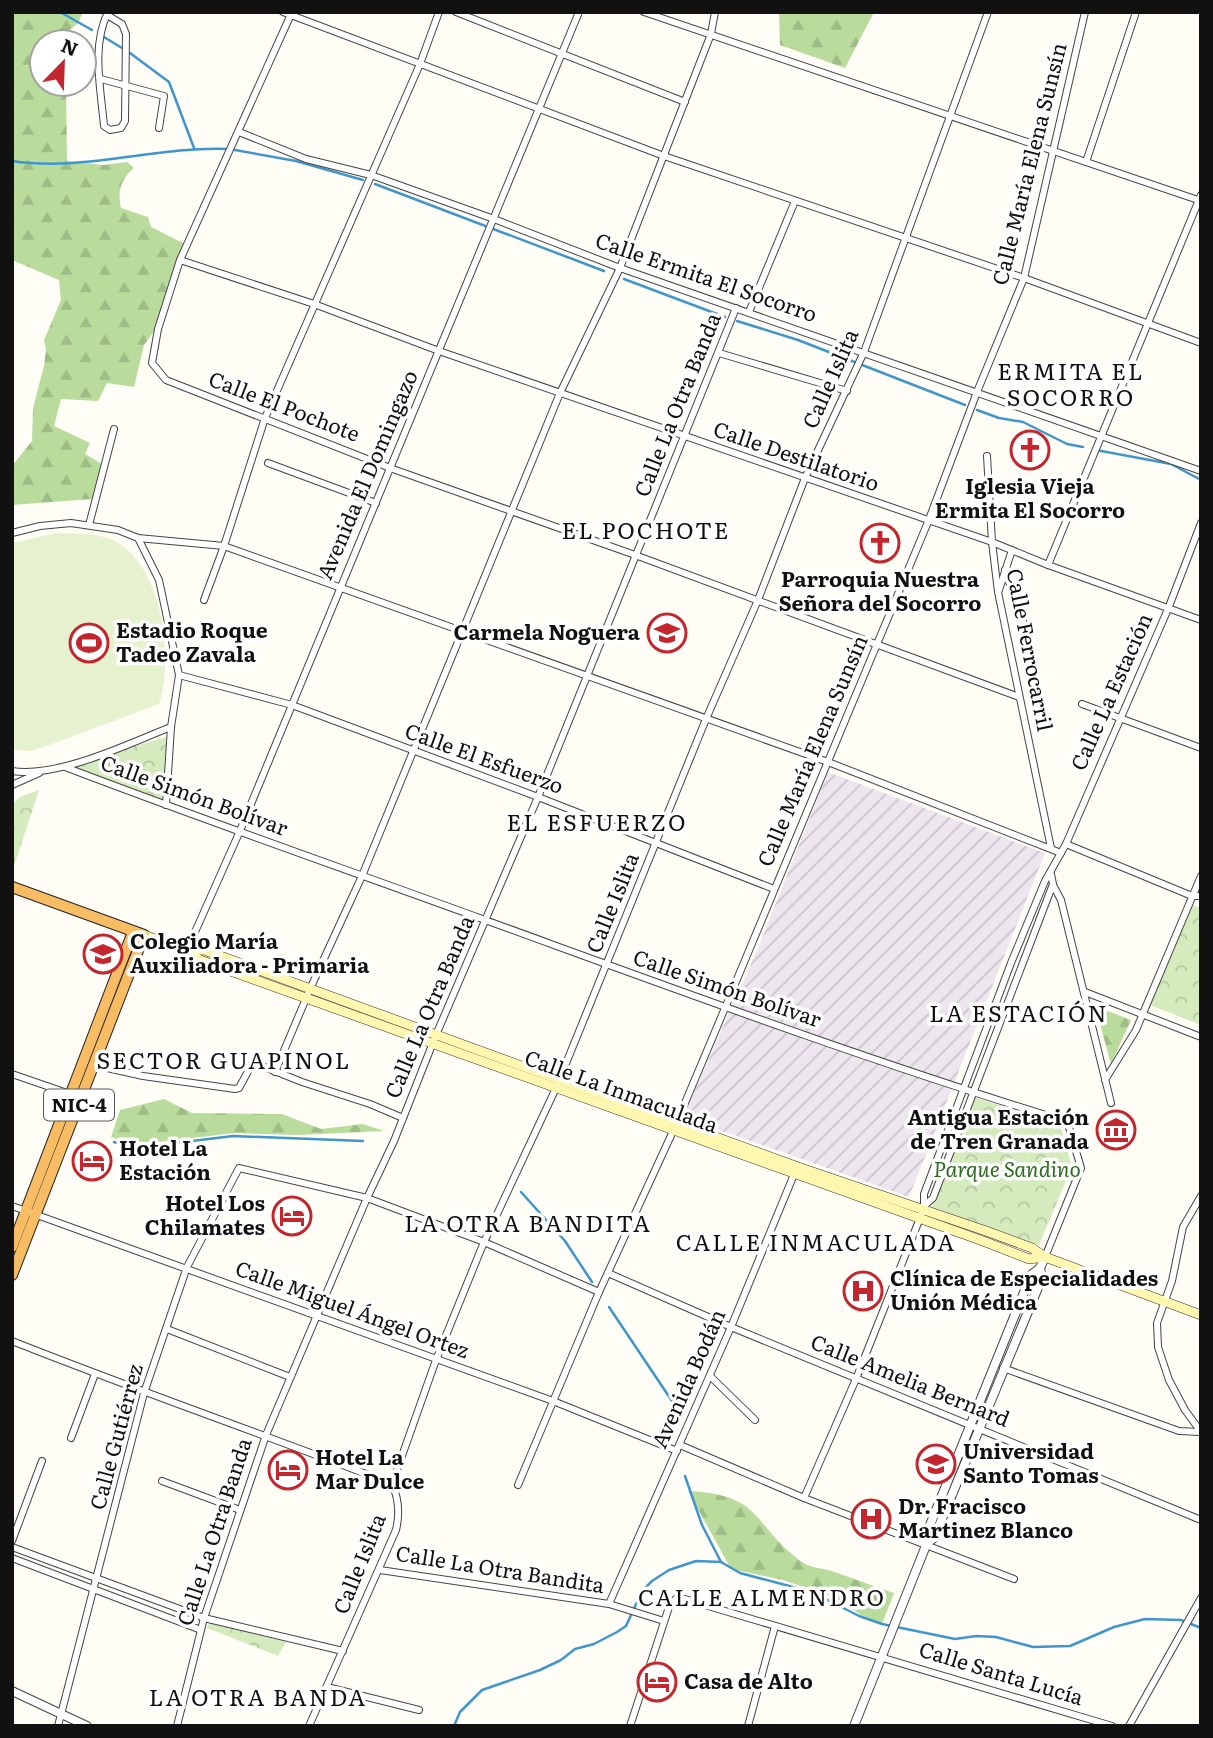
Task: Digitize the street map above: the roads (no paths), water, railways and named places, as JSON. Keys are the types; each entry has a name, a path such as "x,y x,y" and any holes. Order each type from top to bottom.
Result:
{"highway":[{"path":"12,887 139,933"},
{"name":"NIC-4","path":"12,1275 32,1212 139,933"},
{"name":"NIC-4","path":"76,1097 94,1065 101,1032"},
{"name":"NIC-4","path":"12,1247 32,1212"}],"main road":[{"name":"Calle La Inmaculada","path":"139,933 187,950 204,950 362,1013 858,1192 922,1211 985,1236 1032,1248 1045,1257 1201,1315"}],"street":[{"path":"204,600 265,418 420,64 439,12"},
{"path":"456,12 685,102"},
{"name":"Avenida El Domingazo","path":"187,950 239,833 579,12"},
{"path":"644,12 1199,200 1048,565"},
{"path":"275,1072 362,876 560,393 620,268 711,34 715,12"},
{"name":"Calle Islita","path":"309,1726 396,1530 398,1498 392,1484 436,1360 484,1242 558,1084 706,719 758,600 805,478 861,360 988,12"},
{"name":"Calle María Elena Sunsín","path":"518,1485 599,1292 675,1126 725,1008 928,522 1024,278 1085,12"},
{"path":"1086,162 1136,12"},
{"path":"180,260 239,132 288,13 664,156 1024,278 1201,343"},
{"path":"107,14 125,29 125,86 124,125 121,128 107,129 104,126 99,42 107,14"},
{"path":"101,79 163,96 159,128"},
{"name":"Calle Ermita El Socorro","path":"239,132 306,159 371,175 620,268 1201,471"},
{"path":"749,312 795,201"},
{"name":"Calle Destilatorio","path":"180,260 314,304 439,351 992,542 1201,620"},
{"name":"Calle El Pochote","path":"180,260 158,329 152,363 166,380 390,468 1019,697"},
{"name":"Calle La Otra Banda","path":"177,1726 204,1618 266,1435 367,1198 386,1160 434,1039 538,797 736,308"},
{"path":"719,353 846,391"},
{"path":"89,525 114,429"},
{"name":"Calle Ferrocarril","path":"987,456 998,592 1051,848"},
{"path":"268,463 376,503"},
{"path":"12,533 40,526 71,523 118,530 138,538 224,546 828,762 1061,853"},
{"name":"Calle La Estación","path":"804,1497 856,1378 922,1211 924,1194 1011,963 1045,881 1066,844 1168,608 1201,523"},
{"path":"138,538 159,580 179,675 171,727 166,806"},
{"path":"998,592 1012,550"},
{"path":"1006,570 1025,627"},
{"name":"Calle El Esfuerzo","path":"179,675 292,705 774,889"},
{"path":"1082,704 1201,748"},
{"path":"12,771 65,767 171,727"},
{"name":"Calle Simón Bolívar","path":"65,767 239,833 725,1008 974,1094 1065,1121 1081,1168 1045,1257"},
{"path":"12,785 44,770"},
{"path":"1066,844 1192,896 1201,896"},
{"path":"1051,873 1061,900 1111,1103"},
{"path":"1105,1081 1144,1013 1201,876"},
{"path":"1045,881 1053,884"},
{"name":"Calle La Estación","path":"922,1211 933,1198 1053,884"},
{"path":"1011,963 1021,968"},
{"path":"1085,992 1201,1037"},
{"path":"986,1029 997,1032"},
{"path":"94,1065 143,1076 235,1089 239,1088 252,1064 403,1118"},
{"path":"12,1074 76,1097"},
{"name":"Calle Gutiérrez","path":"58,1726 144,1393 187,1267 239,1168 367,1198"},
{"name":"Avenida Bodán","path":"612,1605 796,1170"},
{"path":"1200,1432 1169,1380 1158,1347 1157,1323 1172,1281 1183,1227 1201,1196"},
{"path":"367,1198 484,1242 599,1292"},
{"name":"Calle Miguel Ángel Ortez","path":"12,1206 553,1401 1014,1579"},
{"path":"1000,1367 1031,1275 1040,1268 1045,1257"},
{"path":"854,1726 902,1602 927,1544 934,1538 975,1426 1042,1278 1040,1268"},
{"name":"Calle Amelia Bernard","path":"608,1273 731,1328 1201,1520"},
{"path":"1016,1313 1025,1317"},
{"path":"167,1329 290,1377"},
{"path":"12,1341 144,1393 266,1435 392,1484"},
{"path":"1000,1367 1179,1431 1200,1432"},
{"path":"71,1438 95,1374"},
{"path":"710,1376 755,1420"},
{"path":"12,1541 42,1461"},
{"path":"162,1481 240,1510"},
{"path":"12,1548 204,1618 343,1651"},
{"path":"12,1558 201,1630"},
{"path":"52,1573 55,1564"},
{"name":"Calle La Otra Bandita","path":"380,1570 612,1605"},
{"name":"Calle Santa Lucía","path":"664,1620 674,1599 678,1597 1112,1726"},
{"path":"1129,1726 1201,1598"},
{"path":"612,1605 664,1620 629,1726"},
{"path":"748,1726 775,1626"},
{"path":"327,1687 419,1710"},
{"path":"12,1691 87,1726"}],"waterway":[{"path":"60,12 88,28"},
{"path":"104,37 122,48"},
{"path":"130,53 169,82 194,148"},
{"path":"12,161 66,163 174,151 228,149"},
{"path":"235,150 296,161 363,180"},
{"path":"375,184 604,271"},
{"path":"624,279 725,317"},
{"path":"737,321 798,340 965,405"},
{"path":"977,410 999,418 1023,422 1067,444 1083,447"},
{"path":"1096,450 1171,464 1201,480"},
{"path":"114,1142 135,1148 233,1136 363,1141"},
{"path":"521,1192 565,1241 592,1282"},
{"path":"609,1307 680,1413"},
{"path":"685,1476 702,1525 721,1562"},
{"path":"454,1726 460,1712 482,1690 540,1670 561,1660 575,1649 594,1644 626,1626 642,1591 652,1581 669,1570 696,1561 721,1562 740,1573 812,1592 859,1616 882,1624 955,1639 996,1637 1033,1647 1070,1646 1114,1627 1145,1619 1181,1620 1201,1628"}],"place":[{"name":"Iglesia Vieja Ermita El Socorro","path":"1030,450"},
{"name":"Parroquia Nuestra Señora del Socorro","path":"880,543"},
{"name":"Carmela Noguera","path":"667,633"},
{"name":"Estadio Roque Tadeo Zavala","path":"89,643"},
{"name":"Colegio María Auxiliadora - Primaria","path":"103,954"},
{"name":"Antigua Estación de Tren Granada","path":"1116,1130"},
{"name":"Hotel La Estación","path":"92,1161"},
{"name":"Hotel Los Chilamates","path":"292,1216"},
{"name":"Clínica de Especialidades Unión Médica","path":"863,1291"},
{"name":"Universidad Santo Tomas","path":"936,1464"},
{"name":"Hotel La Mar Dulce","path":"288,1470"},
{"name":"Dr. Fracisco Martinez Blanco","path":"871,1519"},
{"name":"Casa de Alto","path":"657,1682"}],"district":[{"name":"ERMITA EL SOCORRO","path":"1071,385"},
{"name":"EL POCHOTE","path":"646,531"},
{"name":"EL ESFUERZO","path":"597,823"},
{"name":"LA ESTACIÓN","path":"1019,1014"},
{"name":"SECTOR GUAPINOL","path":"224,1061"},
{"name":"LA OTRA BANDITA","path":"528,1224"},
{"name":"CALLE INMACULADA","path":"816,1243"},
{"name":"CALLE ALMENDRO","path":"762,1598"},
{"name":"LA OTRA BANDA","path":"258,1698"}],"park label":[{"name":"Parque Sandino","path":"1007,1170"}]}
